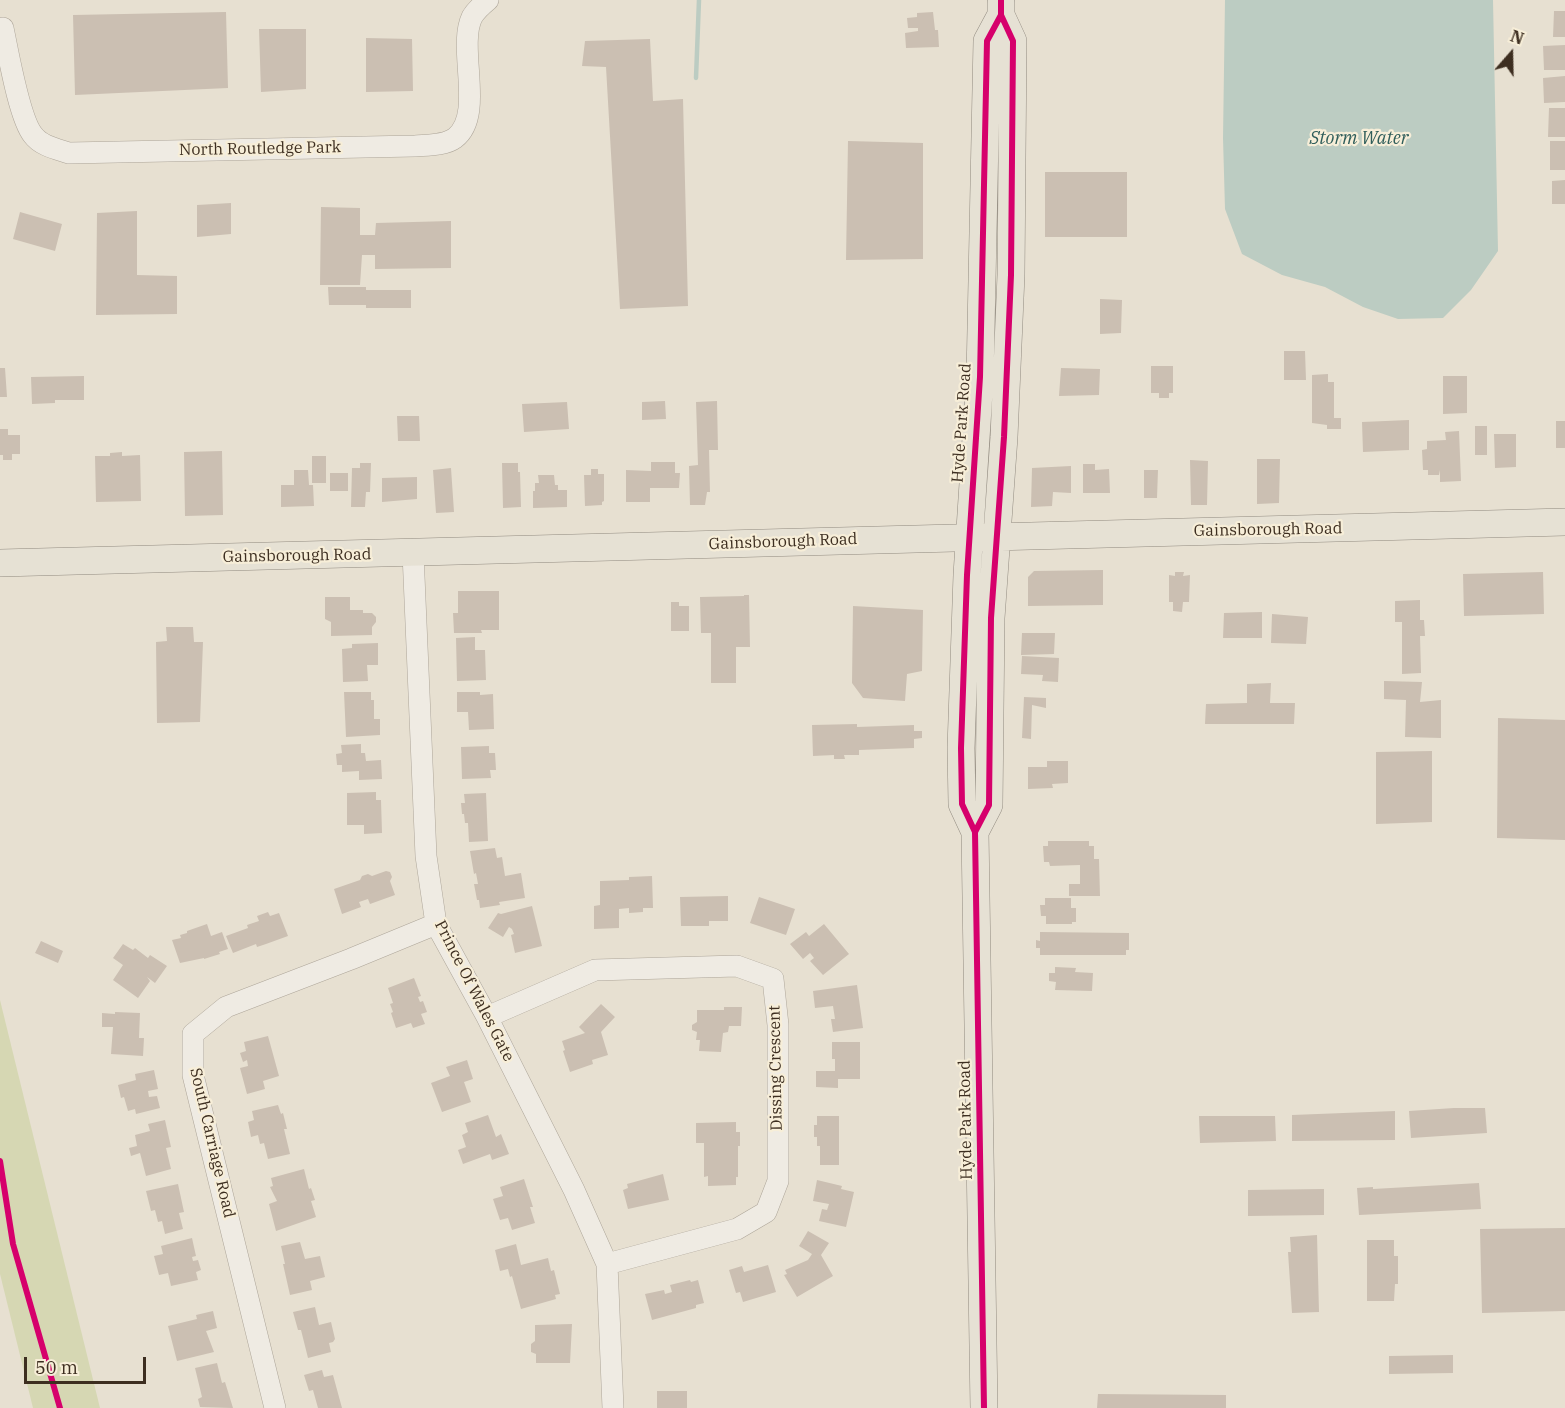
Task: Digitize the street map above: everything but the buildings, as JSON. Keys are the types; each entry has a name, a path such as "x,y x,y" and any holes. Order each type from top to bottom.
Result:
{"main road":[{"name":"Hyde Park Road","path":"975,832 989,805 992,618 1004,437 1010,286 1013,41 1001,8"},
{"name":"Hyde Park Road","path":"984,1408 975,832 962,804 961,739 969,537 980,377 987,41 1001,8"},
{"name":"Gainsborough Road","path":"0,563 1565,522"}],"street":[{"name":"North Routledge Park","path":"3,28 24,116 33,135 47,146 69,153 415,146 446,142 456,137 465,124 468,109 468,36 471,18 488,0"},
{"name":"Prince Of Wales Gate","path":"413,553 426,856 436,924 487,1017 574,1190 608,1264 613,1408"},
{"name":"South Carriage Road","path":"276,1408 193,1075 193,1034 226,1007 436,924"},
{"name":"Dissing Crescent","path":"487,1017 595,970 737,966 772,979 778,1025 778,1180 766,1212 736,1229 608,1264"}],"green space":[{"path":"0,1000 100,1408 33,1408 0,1274"}],"water":[{"name":"Storm Water","path":"1225,0 1493,0 1498,251 1471,290 1443,318 1398,319 1363,307 1325,287 1282,275 1242,254 1225,209 1223,138"}],"waterway":[{"path":"696,78 699,0"}],"cycle path":[{"path":"975,832 989,805 991,618 1004,437 1011,275 1013,41 1001,15 1001,0"},
{"path":"984,1408 975,832 962,804 961,748 967,575 980,377 987,41 1001,15"},
{"path":"0,1161 13,1244 60,1408"}]}
